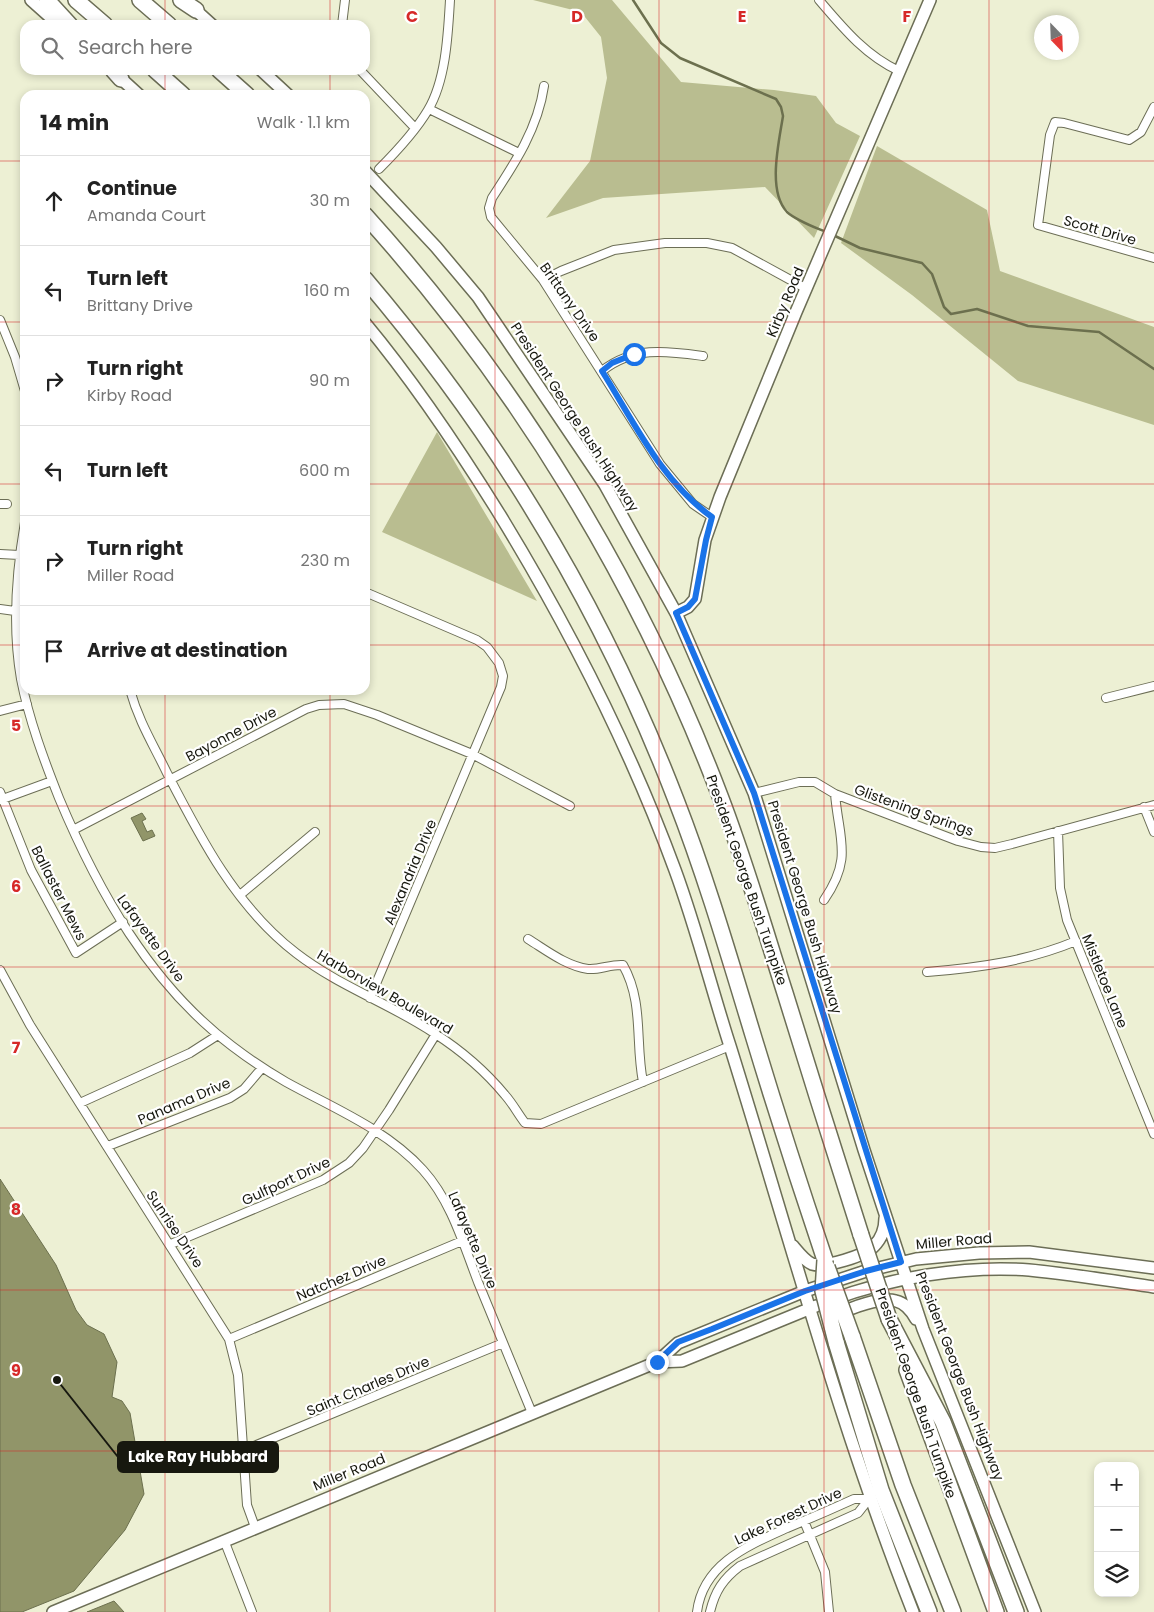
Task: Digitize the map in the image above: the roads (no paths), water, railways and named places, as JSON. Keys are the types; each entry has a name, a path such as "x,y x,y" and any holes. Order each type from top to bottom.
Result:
{"highway":[{"path":"47,0 65,20"},
{"path":"76,0 98,20"},
{"path":"140,0 163,20"},
{"path":"182,0 196,10"},
{"path":"161,75 177,90"},
{"path":"225,75 241,90"},
{"name":"President George Bush Turnpike","path":"370,221 449,314 526,420 585,515 652,638 698,741 735,837 889,1319 996,1612"},
{"path":"370,285 430,360 505,466 568,570 620,670 655,747 698,860 822,1254 903,1485 953,1612"},
{"path":"822,1254 823,1291 836,1342 881,1490 929,1612"},
{"path":"889,1319 942,1422 1016,1612"}],"main road":[{"path":"31,0 53,20"},
{"name":"Kirby Road","path":"676,613 688,607 695,599 712,517 930,0"},
{"path":"196,10 207,20"},
{"path":"117,75 134,90"},
{"path":"266,75 283,90"},
{"name":"President George Bush Highway","path":"370,176 478,297 605,485 676,613 754,793 906,1280 923,1329 1035,1612"},
{"path":"370,330 426,403 474,474 530,564 572,640 626,747 649,801 677,875 869,1499 913,1612"},
{"path":"790,1242 811,1264 822,1265 839,1261 859,1255 873,1248 884,1228 886,1215"},
{"name":"Miller Road","path":"657,1362 678,1342 805,1291 866,1271 901,1262 979,1253 1029,1252 1154,1268"},
{"name":"Miller Road","path":"53,1612 657,1362 682,1360 853,1292 906,1280 982,1271 1028,1270 1154,1287"},
{"path":"823,1351 824,1332 830,1321 840,1313 876,1302 897,1301 910,1310 923,1329"}],"street":[{"path":"342,20 344,0"},
{"path":"379,169 406,142 429,109 442,70 450,0"},
{"path":"819,0 867,52 899,71"},
{"path":"365,75 415,128"},
{"name":"Brittany Drive","path":"544,86 541,108 519,153 492,198 489,208 491,217 543,280 660,464 693,504 712,517"},
{"name":"Scott Drive","path":"1154,107 1141,132 1129,140 1064,122 1056,122 1053,125 1038,225 1154,258"},
{"path":"429,109 519,153"},
{"path":"543,280 614,250 665,243 707,243 732,248 807,289"},
{"path":"0,320 20,374"},
{"path":"602,371 622,358 646,351 664,351 703,356"},
{"name":"Lafayette Drive","path":"20,550 15,611 20,667"},
{"path":"0,554 19,555"},
{"name":"Alexandria Drive","path":"370,594 477,640 494,655 503,676 501,687 370,998"},
{"path":"0,609 15,611"},
{"path":"1106,698 1154,686"},
{"name":"Lafayette Drive","path":"25,695 52,781 91,869 123,922 166,983 218,1034 262,1068 374,1130 409,1157 433,1182 462,1241 532,1413"},
{"name":"Harborview Boulevard","path":"132,695 146,733 202,838 240,895 272,932 313,965 436,1034 494,1082 525,1123 532,1125 541,1124 730,1046"},
{"path":"0,711 27,704"},
{"name":"Bayonne Drive","path":"73,830 261,731 319,705 354,707 472,754 570,806"},
{"path":"1,797 52,781"},
{"name":"Glistening Springs","path":"754,793 799,782 815,782 835,794 958,841 981,847 996,848 1154,805"},
{"path":"824,900 836,882 844,849 835,794"},
{"name":"Ballaster Mews","path":"1,797 31,870 76,953 123,922"},
{"path":"1144,807 1154,832"},
{"name":"Mistletoe Lane","path":"1058,831 1061,902 1154,1134"},
{"path":"240,895 315,832"},
{"path":"528,939 558,957 578,966 598,968 623,965 638,1006 640,1064 643,1082"},
{"path":"927,972 975,968 1045,954 1076,941"},
{"name":"Sunrise Drive","path":"0,970 30,1025 230,1339 238,1375 247,1505 255,1528"},
{"path":"80,1103 190,1053 218,1034"},
{"name":"Gulfport Drive","path":"171,1244 274,1202 337,1173 363,1148 408,1081 436,1034"},
{"name":"Panama Drive","path":"108,1146 230,1098 244,1088 262,1068"},
{"name":"Natchez Drive","path":"230,1339 462,1241"},
{"name":"Saint Charles Drive","path":"242,1451 503,1343"},
{"name":"Lake Forest Drive","path":"697,1612 699,1598 707,1580 728,1559 747,1546 854,1499 869,1499"},
{"name":"Lake Forest Drive","path":"710,1612 716,1589 726,1577 740,1566 811,1536 858,1513 869,1499"},
{"path":"804,1521 825,1572 829,1612"},
{"path":"224,1540 252,1612"}],"waterway":[{"path":"633,0 661,43 680,58 776,99 781,107 783,116 776,166 777,192 781,203 787,212 796,218 826,232"},
{"path":"833,235 860,248 922,263 932,274 944,307 951,314 977,309 1028,326 1099,332 1154,369"}],"place":[{"name":"Lake Ray Hubbard","path":"57,1380"}]}
